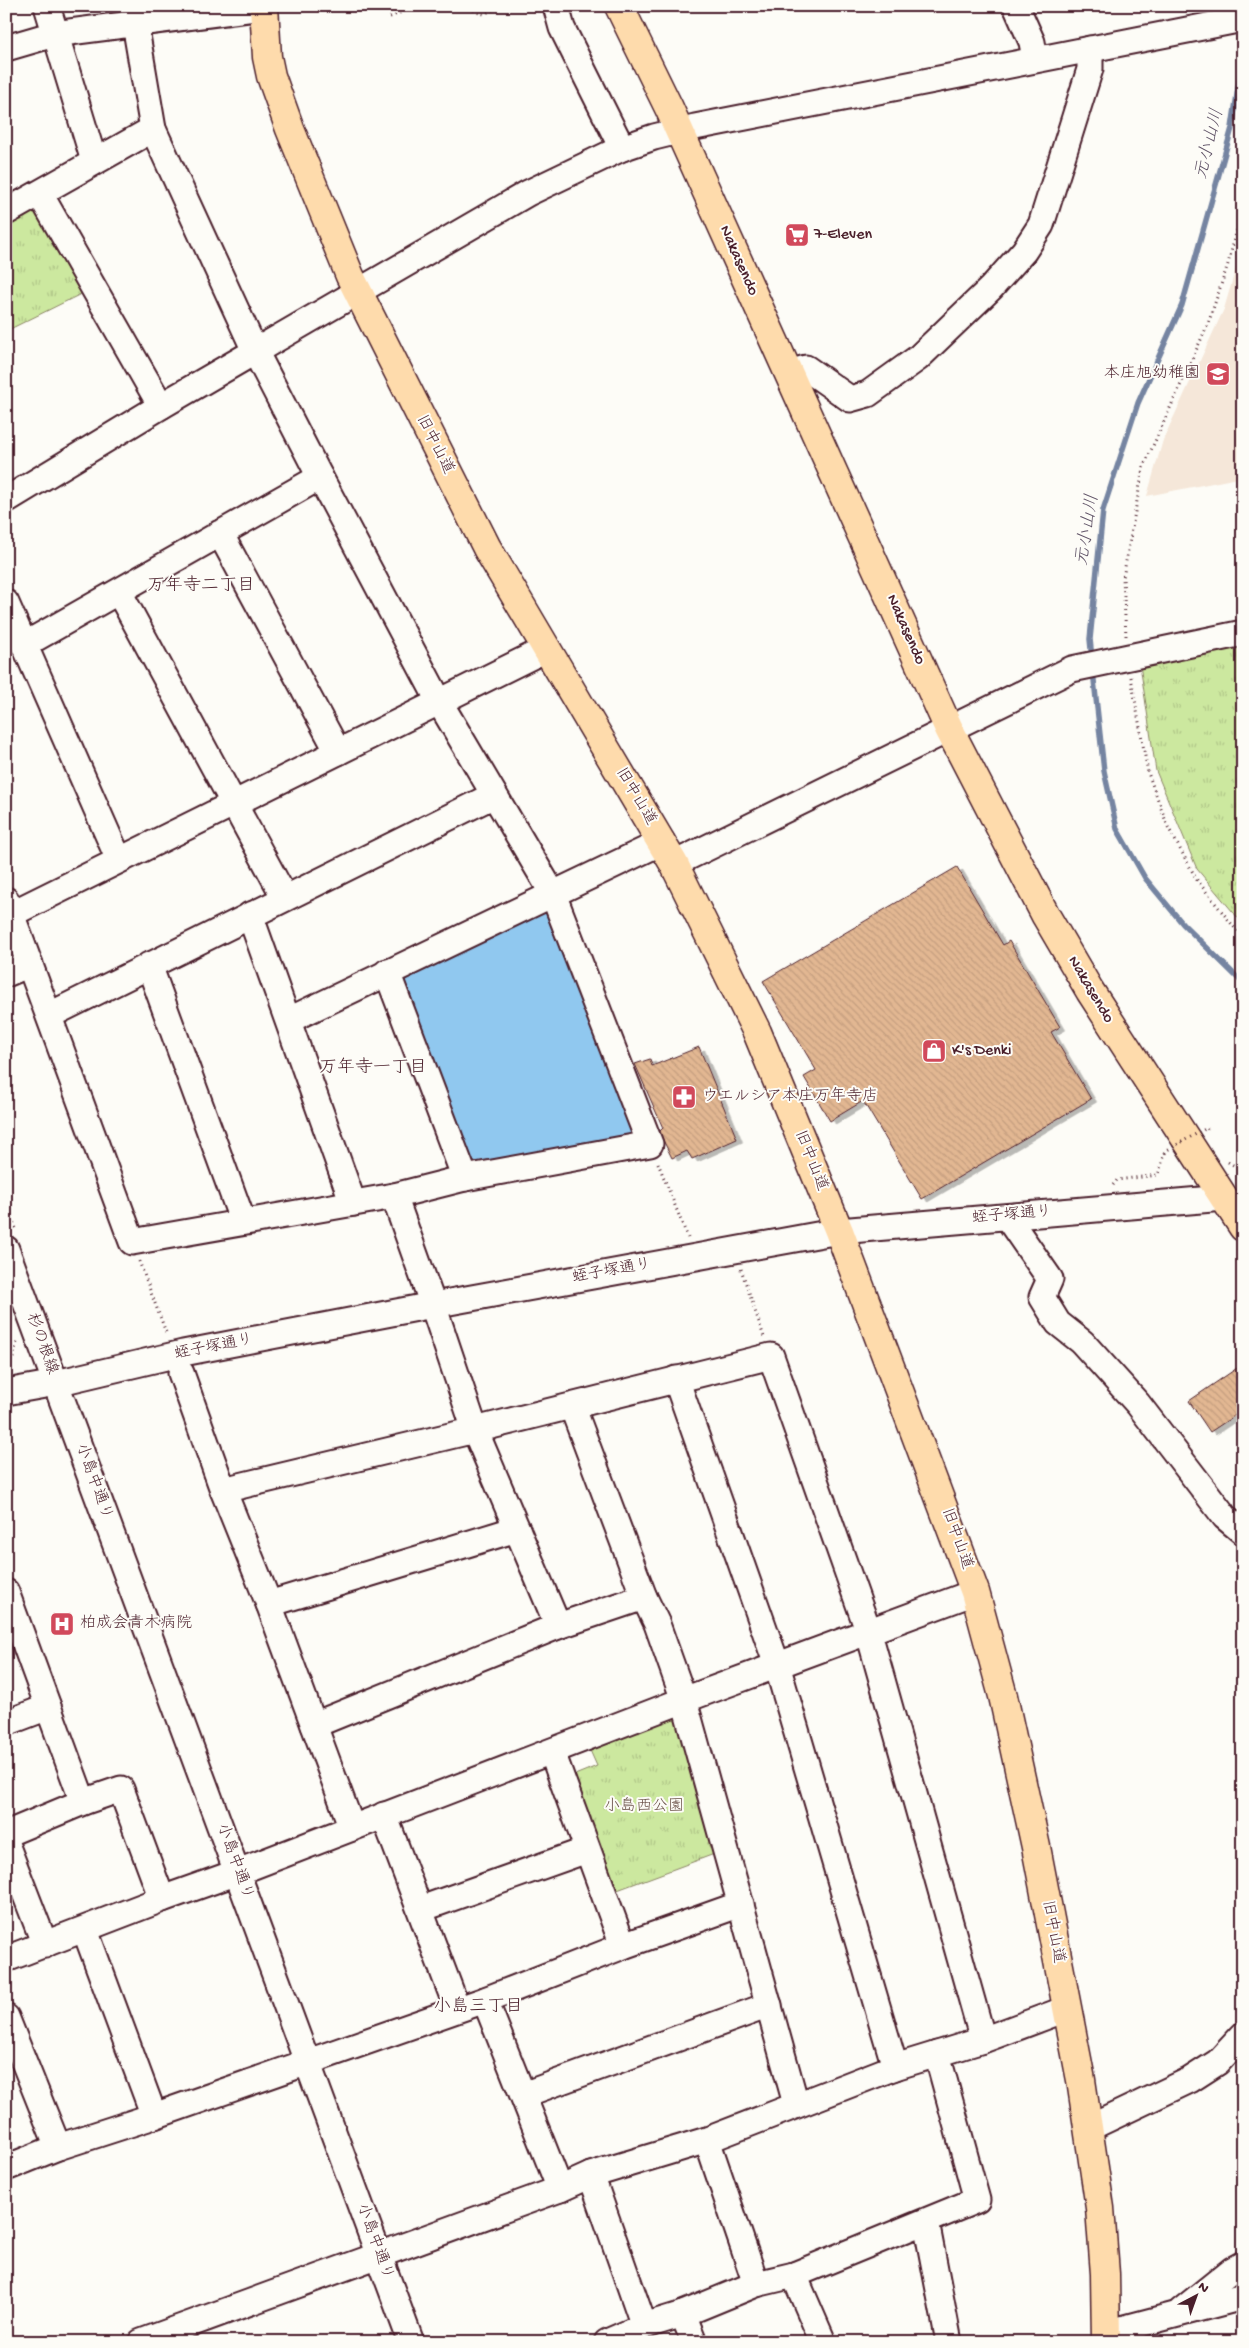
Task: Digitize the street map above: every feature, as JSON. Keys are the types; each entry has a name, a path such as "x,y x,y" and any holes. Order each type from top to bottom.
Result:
{"main road":[{"name":"Nakasendo","path":"619,6 679,130 949,729 1046,916 1085,982 1233,1200 1243,1227"},
{"name":"旧中山道","path":"264,7 267,57 271,76 290,129 358,291 487,548 668,853 757,1032 839,1231 975,1592 1003,1696 1026,1800 1089,2128 1100,2208 1105,2274 1106,2337"}],"street":[{"path":"47,6 94,162"},
{"path":"556,6 562,28 622,148"},
{"path":"1016,6 1032,42 1036,59"},
{"path":"6,48 133,15 264,7"},
{"path":"133,15 153,129 255,351 320,477 440,703 553,894 650,1144 465,1178 394,1196 132,1242 9,907 119,860 234,802 440,703 546,649"},
{"path":"7,499 160,406 528,193 622,148 679,130 1242,20"},
{"path":"789,373 806,368 850,399 868,394 918,358 991,288 1024,251 1041,225 1090,69 1090,49"},
{"path":"6,212 153,129"},
{"path":"40,194 160,406"},
{"path":"24,645 320,477"},
{"path":"220,533 338,752"},
{"path":"119,592 285,898"},
{"path":"6,603 119,860"},
{"path":"289,1020 553,894 668,853 949,729 1079,667 1243,633"},
{"path":"50,1015 494,796"},
{"path":"250,915 353,1203"},
{"path":"6,974 30,964"},
{"path":"149,965 242,1222"},
{"path":"387,972 465,1178"},
{"path":"394,1196 433,1304 475,1430 558,1626"},
{"name":"蛭子塚通り","path":"6,1392 56,1383 183,1353 433,1304 839,1231 1233,1200"},
{"path":"1007,1217 1050,1279 1042,1297 1058,1323 1082,1342 1138,1404 1225,1517 1243,1532"},
{"name":"杉の根線","path":"6,1249 56,1383"},
{"path":"223,1490 475,1430 771,1356 868,1630 983,2040"},
{"path":"181,1373 223,1490 269,1604 352,1828"},
{"path":"676,1379 777,1665 896,2067"},
{"name":"小島中通り","path":"56,1383 411,2342"},
{"path":"572,1406 644,1596 657,1624 684,1700 796,2104"},
{"path":"269,1604 517,1529"},
{"path":"6,1592 13,1633 48,1706 84,1802"},
{"path":"6,1959 868,1630 975,1592"},
{"path":"314,1725 558,1626 644,1596"},
{"path":"6,1722 48,1706"},
{"path":"552,1752 624,1946"},
{"path":"6,1834 121,1789 162,1898"},
{"path":"384,1815 457,2008"},
{"path":"6,1844 45,1945"},
{"path":"421,1909 587,1850"},
{"path":"6,2168 58,2147 154,2116 457,2008 485,2000 624,1946 741,1904"},
{"path":"85,1930 154,2116"},
{"path":"485,2000 560,2189"},
{"path":"523,2095 769,2005"},
{"path":"140,2342 560,2189 591,2175 707,2140 796,2104 896,2067 983,2040 1066,2009"},
{"path":"6,2017 58,2147"},
{"path":"1089,2128 1190,2080 1218,2062 1243,2034"},
{"path":"607,2342 756,2284 794,2275 977,2200 937,2054"},
{"path":"707,2140 756,2284"},
{"path":"591,2175 644,2326"},
{"path":"926,2222 949,2342"},
{"path":"1174,2317 1232,2270 1243,2264"},
{"path":"794,2275 823,2342"},
{"path":"1106,2337 1243,2297"},
{"path":"683,2314 694,2342"}],"path":[{"path":"390,17 416,6"},
{"path":"471,6 475,12 484,14 500,6"},
{"path":"1243,206 1228,264 1208,324 1143,468 1123,578 1123,657 1148,773 1168,827 1196,880 1234,928 1243,936"},
{"path":"1113,1186 1117,1180 1158,1176 1167,1150 1207,1128 1209,1132"},
{"path":"650,1144 688,1238"},
{"path":"132,1242 168,1336"},
{"path":"741,1267 771,1356"},
{"path":"6,1363 12,1362"}],"shaded area":[{"name":"本庄旭幼稚園","path":"1240,254 1243,254 1243,477 1147,496 1163,440 1224,309"}],"green space":[{"path":"29,208 42,212 87,291 6,331 6,221"},
{"path":"1243,643 1243,924 1197,869 1156,771 1140,665"},
{"name":"小島西公園","path":"673,1714 684,1720 717,1853 612,1892 570,1777 597,1766 589,1748"}],"water":[{"path":"542,906 550,910 637,1130 633,1139 477,1168 463,1160 398,981"}],"building":[{"name":"K's Denki","path":"957,867 1003,945 1009,941 1060,1027 1051,1032 1091,1099 922,1199 863,1101 830,1121 804,1077 816,1070 763,981"},
{"name":"ウエルシア本庄万年寺店","path":"699,1047 737,1139 692,1159 687,1151 672,1158 659,1132 663,1128 635,1064 650,1059 652,1066"},
{"path":"1243,1364 1243,1410 1210,1432 1189,1401"}],"waterway":[{"name":"元小山川","path":"1092,659 1090,639 1103,510 1138,403 1182,305 1232,128 1243,55"},
{"name":"元小山川","path":"1093,671 1104,771 1117,829 1145,878 1183,924 1243,983"}],"place":[{"name":"7-Eleven","path":"797,235"},
{"name":"本庄旭幼稚園","path":"1218,374"},
{"name":"K's Denki","path":"934,1051"},
{"name":"ウエルシア本庄万年寺店","path":"684,1097"},
{"name":"柏成会青木病院","path":"62,1624"}],"district":[{"name":"万年寺二丁目","path":"201,586"},
{"name":"万年寺一丁目","path":"373,1068"},
{"name":"小島三丁目","path":"478,2007"}]}
